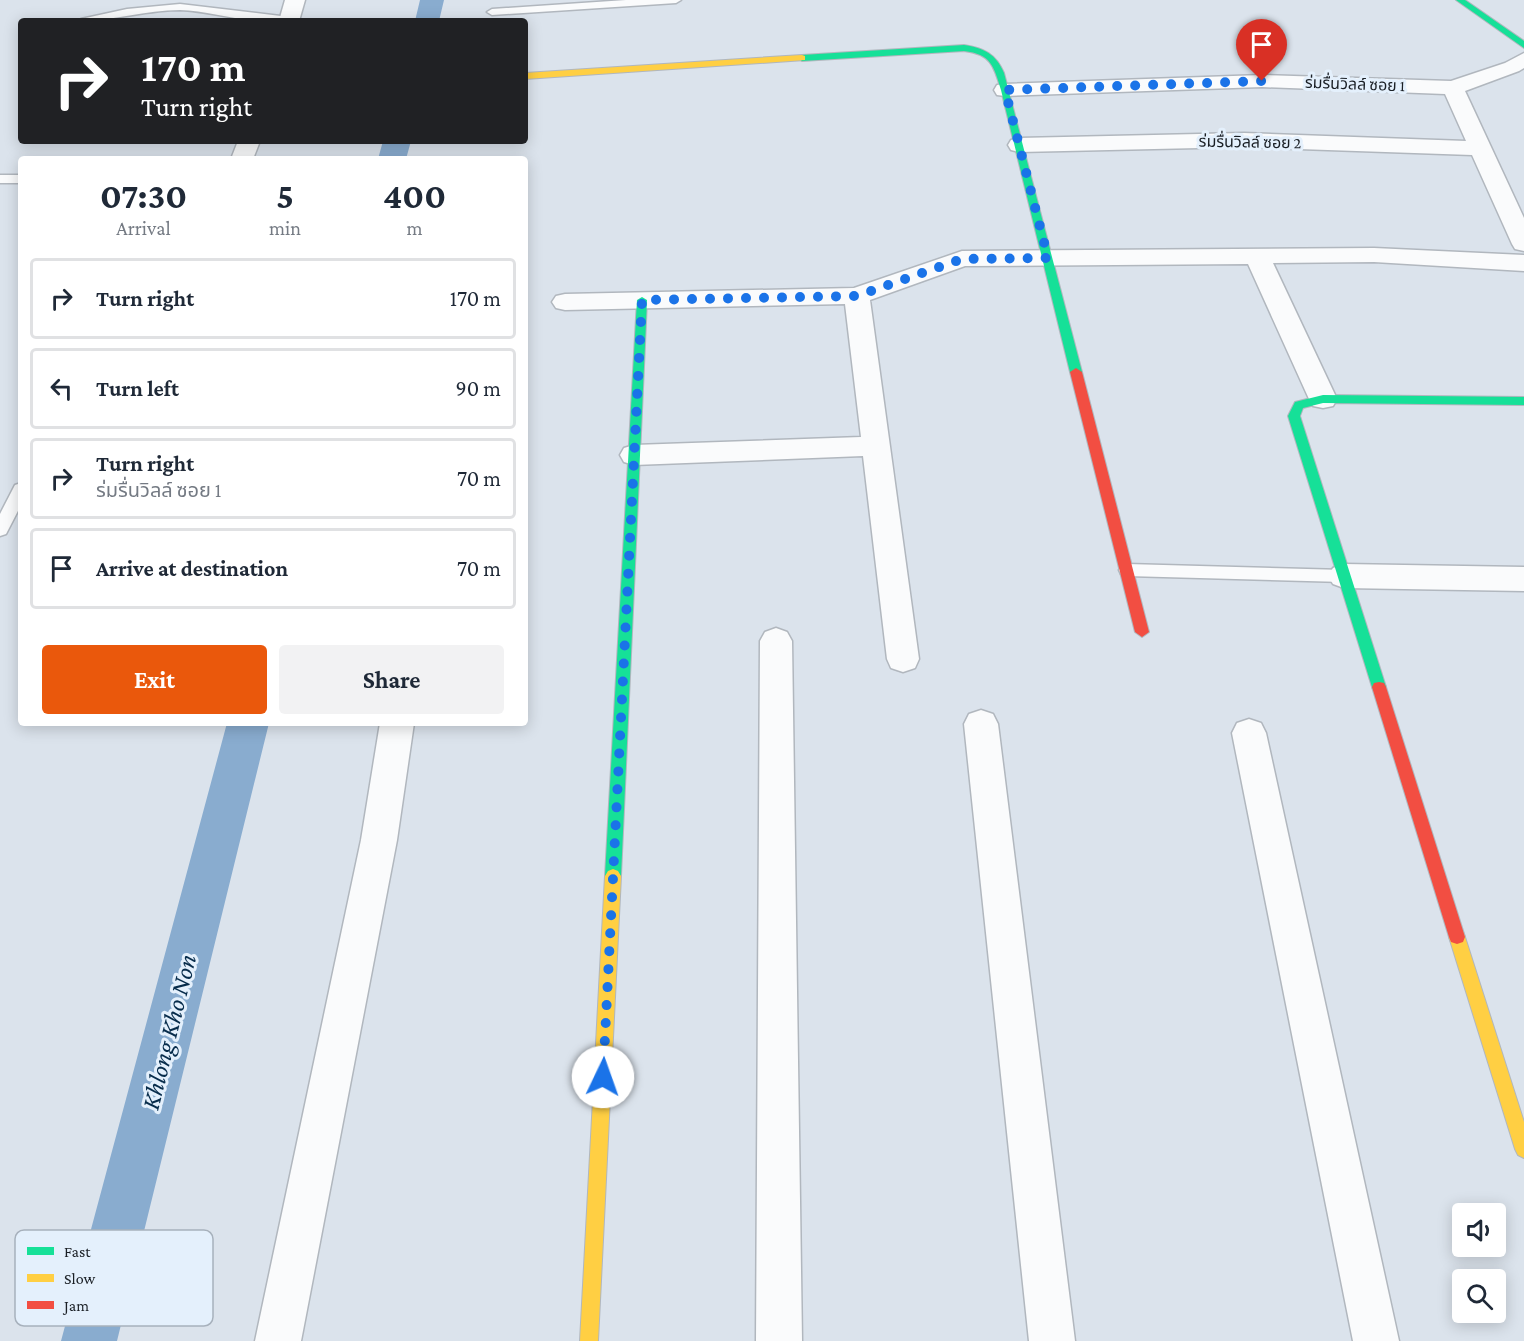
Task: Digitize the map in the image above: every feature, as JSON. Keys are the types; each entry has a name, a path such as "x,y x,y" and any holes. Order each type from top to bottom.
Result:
{"street":[{"path":"290,18 295,0"},
{"path":"1460,0 1524,45"},
{"path":"528,76 978,48 989,53 995,61 1005,90 1142,632"},
{"path":"1524,59 1512,67 1453,88 1524,244"},
{"name":"ร่มรื่นวิลล์ ซอย 1","path":"1005,90 1262,81 1453,88"},
{"name":"ร่มรื่นวิลล์ ซอย 2","path":"1019,145 1244,140 1480,148"},
{"path":"565,302 857,296 962,259 1374,255 1524,263"},
{"path":"1257,256 1323,399"},
{"path":"857,296 903,659"},
{"path":"589,1341 642,300"},
{"path":"1524,401 1323,399 1299,405 1294,416 1524,1149"},
{"path":"634,455 876,446"},
{"path":"1344,576 1524,579"},
{"path":"776,642 779,1341"},
{"path":"981,724 1052,1341"},
{"path":"278,1341 380,840 397,726"},
{"path":"1249,733 1376,1341"}],"lane":[{"path":"492,12 676,0"},
{"path":"98,18 127,12 180,7 266,18"},
{"path":"0,179 18,179"},
{"path":"0,530 18,495"},
{"path":"1127,570 1344,576"}],"waterway":[{"name":"Khlong Kho Non","path":"428,18 432,0"},
{"name":"Khlong Kho Non","path":"393,156 396,144"},
{"name":"Khlong Kho Non","path":"118,1230 247,726"},
{"name":"Khlong Kho Non","path":"89,1341 93,1326"}],"traffic: fast":[{"path":"1460,0 1524,45"},
{"path":"802,58 964,48 982,52 993,60 1005,90 1076,372"},
{"path":"613,876 642,300"},
{"path":"1379,687 1294,416 1299,405 1323,399 1524,401"}],"traffic: slow":[{"path":"528,76 802,58"},
{"path":"589,1341 613,876"},
{"path":"1457,937 1524,1149"}],"traffic: jam":[{"path":"1076,372 1142,632"},
{"path":"1379,687 1457,937"}],"route":[{"path":"603,1077 642,300 857,296 962,259 1048,258 1005,90 1262,81"}]}
